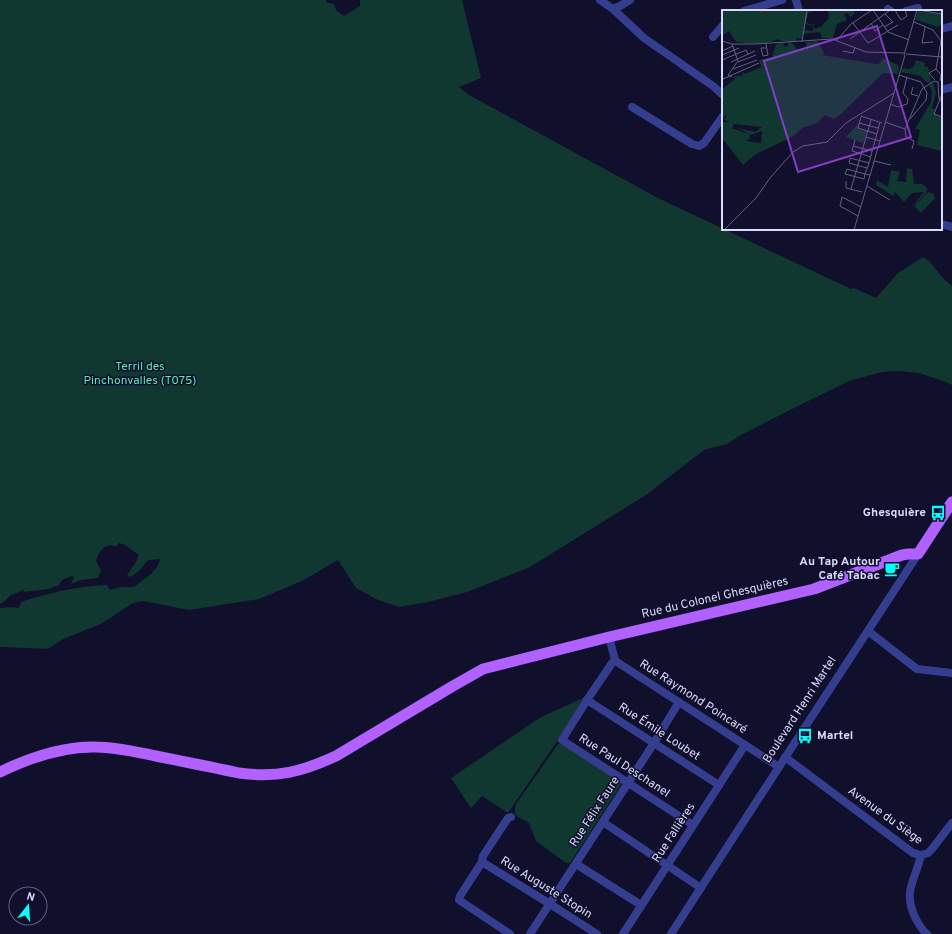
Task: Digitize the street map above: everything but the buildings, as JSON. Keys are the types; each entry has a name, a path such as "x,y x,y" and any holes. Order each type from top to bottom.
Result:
{"main road":[{"name":"Boulevard Henri Martel","path":"918,554 952,502"},
{"name":"Rue du Colonel Ghesquières","path":"0,772 26,761 59,751 96,747 119,749 239,773 263,775 291,773 317,765 336,756 483,669 609,637 814,589 902,555 918,554"}],"street":[{"path":"600,0 613,9 644,38 714,86 722,94"},
{"path":"613,9 630,0"},
{"path":"747,10 782,0"},
{"path":"796,0 799,10"},
{"path":"908,10 918,6"},
{"path":"713,37 722,26"},
{"path":"942,29 952,26"},
{"path":"942,90 952,87"},
{"path":"632,107 692,144 698,146 704,143 722,117"},
{"path":"942,224 952,227"},
{"name":"Boulevard Henri Martel","path":"671,934 918,554"},
{"path":"868,631 918,669 952,673"},
{"path":"587,700 615,660 609,637"},
{"name":"Rue Raymond Poincaré","path":"615,660 779,767"},
{"name":"Rue Paul Deschanel","path":"587,700 562,740 693,825"},
{"name":"Rue Émile Loubet","path":"587,700 719,785"},
{"name":"Rue Félix Faure","path":"530,934 680,702"},
{"name":"Rue Fallières","path":"623,934 745,745"},
{"name":"Avenue du Siège","path":"785,757 913,853 921,855 909,893 910,903 914,915 923,931 927,934"},
{"path":"510,934 459,900 460,896 482,862 483,856 508,818 511,817"},
{"path":"603,822 701,888"},
{"path":"921,855 928,853 932,849 952,823"},
{"name":"Rue Auguste Stopin","path":"482,862 597,934"},
{"path":"576,864 641,905"}],"green space":[{"name":"Terril des Pinchonvalles (T075)","path":"0,0 326,0 326,2 334,4 336,10 344,16 360,6 360,0 462,0 481,78 459,87 469,95 658,198 722,228 722,230 726,230 851,289 854,288 876,298 898,273 923,257 929,261 943,278 952,286 952,385 919,373 899,371 882,372 849,381 741,435 727,444 704,450 646,495 530,567 467,592 428,602 399,607 376,599 356,588 338,560 302,581 259,599 189,610 143,601 133,603 101,624 63,639 48,649 0,647 0,608 19,608 21,602 74,588 107,585 110,590 120,587 134,587 151,574 158,566 160,559 148,560 138,572 130,577 127,575 139,555 125,545 119,543 116,547 109,545 106,546 99,554 96,561 101,570 98,578 81,580 71,584 74,577 71,576 62,580 59,585 49,589 23,592 24,589 11,595 0,604"},
{"path":"583,698 558,740 508,813 482,796 471,808 451,778 541,717"},
{"path":"562,743 622,783 570,863 566,863 536,841 529,823 515,814 516,804 558,744"}],"place":[{"name":"Ghesquière","path":"938,513"},
{"name":"Au Tap Autour Café Tabac","path":"892,569"},
{"name":"Martel","path":"805,736"}]}
